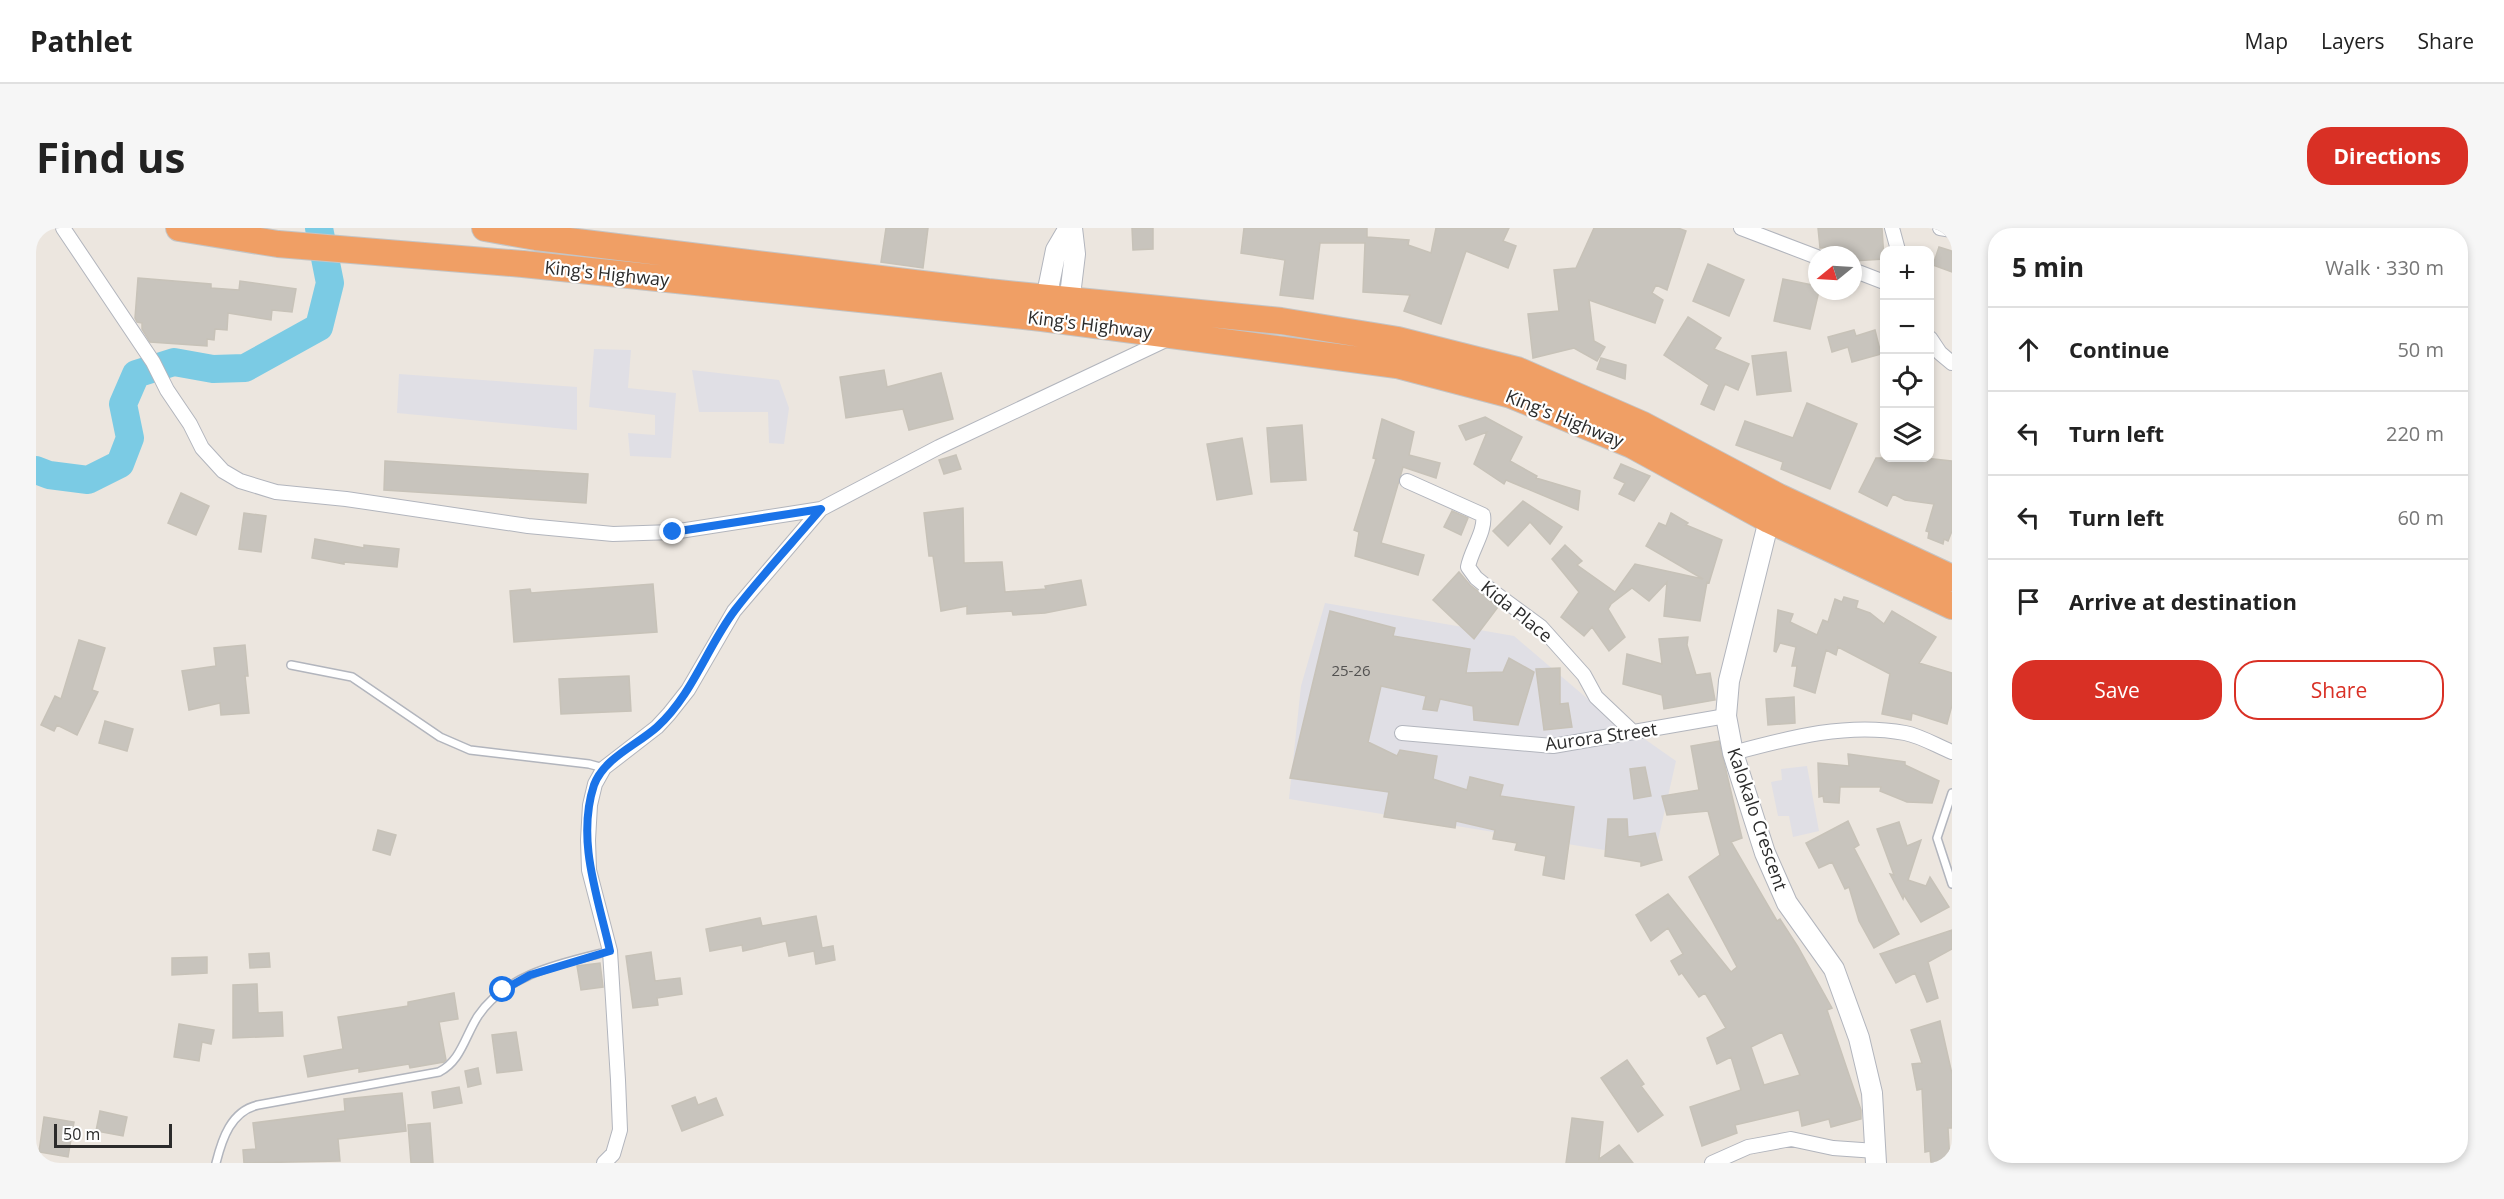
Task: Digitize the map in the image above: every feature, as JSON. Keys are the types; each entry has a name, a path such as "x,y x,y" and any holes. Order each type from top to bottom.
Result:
{"highway":[{"name":"King's Highway","path":"179,228 278,244 1056,309 1281,321 1398,340 1517,370 1643,425 1774,509 1952,606"},
{"name":"King's Highway","path":"485,228 596,245 976,291 1177,335 1397,365 1511,395 1632,445 1774,509 1952,578"}],"street":[{"path":"63,228 153,362 202,448 223,471 240,481 276,492 346,499 528,526 613,534 673,532 821,509 939,447 1177,335"},
{"path":"1056,309 1056,250 1070,228"},
{"path":"1741,228 1808,254"},
{"path":"1892,228 1897,246"},
{"path":"1940,228 1952,230"},
{"path":"1862,273 1880,280"},
{"path":"1934,345 1952,363"},
{"name":"Kida Place","path":"1407,481 1483,515 1485,524 1471,553 1468,567 1476,578 1541,627 1578,668 1596,697 1633,732"},
{"path":"604,1163 613,1154 620,1130 610,951 589,870 590,805 595,784 604,768 657,727 669,714 688,690 734,611 821,509"},
{"name":"Kalokalo Crescent","path":"1774,509 1729,681 1726,716 1733,753 1765,853 1787,903 1834,969 1859,1038 1872,1093 1876,1157"},
{"name":"Aurora Street","path":"1402,733 1553,746 1726,716"},
{"path":"1733,753 1815,734 1860,729 1907,733 1952,752"},
{"path":"1712,1163 1748,1147 1791,1139 1876,1157"}],"lane":[{"path":"291,665 352,677 440,737 470,750 589,764 604,768"},
{"path":"1952,794 1937,838 1952,884"},
{"path":"216,1163 220,1147 233,1119 245,1109 439,1072 455,1060 477,1017 503,990 530,975 610,951"}],"shaded area":[{"path":"594,349 631,350 628,388 676,393 671,458 630,456 628,433 655,435 655,415 589,407"},
{"path":"692,370 779,380 789,408 784,444 769,443 768,412 699,412"},
{"path":"399,374 577,387 577,430 397,413"},
{"path":"1325,603 1514,636 1589,700 1676,761 1654,858 1289,799 1301,686"},
{"path":"1807,766 1819,831 1793,837 1789,816 1778,816 1771,782 1782,780 1781,769"}],"building":[{"path":"886,228 928,228 923,268 881,262"},
{"path":"1132,228 1153,228 1153,249 1133,250"},
{"path":"1244,228 1367,228 1367,237 1409,240 1408,245 1431,253 1436,228 1509,228 1503,241 1516,246 1508,268 1466,251 1441,324 1404,311 1410,295 1363,292 1365,243 1320,243 1313,299 1280,295 1285,260 1241,253"},
{"path":"1594,228 1678,228 1686,231 1667,290 1656,285 1652,293 1663,300 1655,323 1589,300 1594,341 1605,347 1597,361 1574,348 1533,358 1528,314 1559,311 1554,270 1576,268"},
{"path":"1818,228 1882,228 1883,246 1880,246 1880,259 1862,260 1862,246 1820,246"},
{"path":"1939,247 1952,251 1952,272 1934,265"},
{"path":"1708,264 1744,280 1729,316 1693,301"},
{"path":"138,278 211,284 211,288 239,290 240,281 296,289 292,312 272,310 271,320 228,313 227,330 215,329 214,340 207,339 207,346 150,342 142,329 142,323 137,322 135,318"},
{"path":"1783,279 1808,284 1808,300 1817,300 1810,329 1774,321"},
{"path":"1688,317 1721,338 1714,349 1749,364 1738,390 1725,384 1714,410 1701,404 1709,385 1664,355"},
{"path":"1854,330 1856,336 1875,330 1880,354 1852,362 1848,347 1832,352 1828,337"},
{"path":"1786,352 1791,391 1757,395 1752,356"},
{"path":"1601,358 1626,365 1625,379 1597,369"},
{"path":"884,370 887,387 941,373 953,419 909,430 903,409 846,418 840,377"},
{"path":"1807,403 1857,424 1830,489 1781,469 1783,462 1736,445 1745,421 1793,438"},
{"path":"1485,417 1522,437 1510,461 1537,476 1536,478 1580,491 1578,510 1506,480 1504,484 1474,464 1487,432 1466,440 1459,426"},
{"path":"1382,419 1414,432 1409,455 1440,463 1436,478 1403,467 1381,543 1424,555 1418,575 1355,556 1359,532 1354,530 1376,459 1373,458"},
{"path":"1302,425 1306,480 1271,482 1267,428"},
{"path":"1242,438 1252,494 1217,500 1207,444"},
{"path":"956,455 961,469 944,474 939,460"},
{"path":"1876,458 1880,458 1880,462 1934,462 1934,459 1952,461 1952,531 1948,541 1944,539 1943,544 1928,538 1929,532 1926,531 1934,504 1905,500 1893,494 1887,506 1859,492"},
{"path":"385,461 588,474 586,503 384,490"},
{"path":"1621,464 1650,476 1634,501 1619,494 1625,483 1614,478"},
{"path":"181,493 209,506 196,535 168,523"},
{"path":"1523,501 1562,527 1550,544 1530,522 1508,546 1493,531"},
{"path":"963,508 964,563 1002,562 1005,592 1046,589 1045,586 1081,580 1086,605 1045,613 1013,615 1012,611 967,614 967,606 941,611 933,556 929,556 924,513"},
{"path":"1452,511 1468,518 1461,535 1444,527"},
{"path":"244,513 266,516 261,552 239,549"},
{"path":"1671,513 1688,523 1686,525 1722,540 1709,583 1707,582 1700,621 1664,616 1667,582 1649,601 1632,588 1611,604 1608,609 1625,637 1609,651 1592,627 1584,636 1561,617 1579,592 1552,559 1565,545 1582,561 1577,565 1615,592 1635,564 1703,579 1646,546 1659,523 1666,526"},
{"path":"315,539 364,548 364,545 399,549 397,567 344,562 344,564 312,558"},
{"path":"1459,572 1470,585 1498,607 1474,639 1433,600"},
{"path":"653,584 657,632 514,642 510,591 530,589 531,593"},
{"path":"1844,597 1858,601 1856,608 1870,613 1884,624 1892,611 1936,637 1919,663 1952,673 1952,705 1947,724 1912,713 1911,720 1882,714 1890,674 1838,647 1836,655 1826,650 1815,693 1794,686 1797,666 1792,666 1796,647 1780,643 1776,652 1774,651 1778,610 1793,614 1790,622 1817,635 1823,620 1828,622 1835,599 1842,602"},
{"path":"1330,611 1395,628 1393,636 1470,649 1466,673 1503,672 1509,658 1534,672 1518,725 1474,720 1473,706 1440,699 1437,711 1423,709 1426,696 1381,686 1368,742 1397,756 1400,750 1437,756 1433,779 1467,790 1470,777 1503,785 1500,796 1574,807 1564,879 1543,875 1546,856 1515,850 1517,843 1493,839 1495,830 1456,821 1455,828 1384,817 1389,792 1290,778"},
{"path":"1688,637 1687,645 1696,675 1710,673 1715,700 1664,709 1662,695 1623,684 1627,654 1662,664 1659,639"},
{"path":"79,640 105,648 92,690 98,692 77,735 57,725 54,731 41,725 55,696 61,699"},
{"path":"245,645 248,676 245,676 249,713 221,715 220,703 189,710 182,671 216,666 214,648"},
{"path":"1560,668 1560,704 1568,703 1572,727 1544,730 1536,669"},
{"path":"629,676 631,711 561,714 559,679"},
{"path":"1794,697 1795,723 1768,725 1766,699"},
{"path":"105,721 133,729 127,751 99,743"},
{"path":"1719,741 1742,838 1731,842 1777,921 1780,919 1798,947 1832,1008 1827,1010 1861,1110 1861,1119 1831,1127 1829,1119 1802,1126 1799,1110 1735,1125 1737,1133 1702,1146 1690,1107 1741,1090 1731,1057 1717,1064 1707,1038 1726,1028 1705,993 1699,997 1682,973 1679,975 1671,961 1683,954 1668,928 1651,941 1636,915 1668,894 1731,972 1737,967 1689,877 1720,855 1708,811 1667,815 1662,796 1699,790 1691,746","holes":["1782,1032 1800,1075 1764,1085 1751,1047"]},
{"path":"1848,754 1905,762 1905,765 1939,781 1932,803 1907,802 1880,791 1881,787 1840,787 1839,803 1824,802 1823,796 1819,797 1818,763 1849,766"},
{"path":"1645,767 1651,796 1634,799 1630,769"},
{"path":"1608,819 1627,819 1628,837 1655,833 1662,860 1641,866 1641,862 1605,856"},
{"path":"1848,821 1859,845 1854,848 1899,934 1874,948 1859,921 1849,887 1845,889 1832,862 1819,868 1806,843"},
{"path":"1899,822 1907,846 1921,840 1908,880 1926,886 1930,877 1949,907 1921,922 1904,895 1903,899 1890,874 1894,875 1877,829"},
{"path":"378,830 396,835 390,855 373,850"},
{"path":"816,916 822,948 833,946 835,960 816,964 814,951 789,956 786,941 743,951 742,945 710,951 706,929 760,918 762,926"},
{"path":"1952,930 1952,949 1928,962 1938,998 1927,1002 1915,973 1896,983 1880,954"},
{"path":"651,952 655,981 680,978 682,994 657,998 658,1005 633,1008 626,956"},
{"path":"269,953 270,967 250,968 249,954"},
{"path":"207,957 207,973 172,975 172,958"},
{"path":"600,963 603,987 581,990 577,966"},
{"path":"257,984 258,1013 282,1012 283,1036 233,1038 233,985"},
{"path":"454,993 458,1019 439,1022 446,1060 444,1062 410,1068 409,1064 359,1072 359,1068 308,1077 304,1056 343,1049 338,1017 408,1006 408,1002"},
{"path":"1940,1021 1952,1074 1952,1128 1948,1128 1950,1163 1931,1163 1930,1151 1925,1152 1922,1089 1917,1090 1912,1064 1922,1063 1911,1030"},
{"path":"179,1024 214,1030 211,1044 202,1042 199,1061 174,1057"},
{"path":"516,1032 522,1070 497,1073 492,1035"},
{"path":"1627,1060 1644,1084 1641,1086 1663,1115 1638,1132 1601,1078"},
{"path":"478,1068 481,1084 468,1087 465,1071"},
{"path":"459,1087 462,1103 434,1108 432,1092"},
{"path":"402,1093 406,1131 338,1139 340,1161 244,1163 243,1150 256,1149 253,1123 345,1111 344,1099"},
{"path":"695,1097 698,1105 716,1098 723,1115 682,1131 672,1106"},
{"path":"100,1111 127,1117 123,1136 96,1131"},
{"path":"44,1117 74,1122 68,1157 39,1152"},
{"path":"1572,1118 1603,1122 1599,1159 1619,1145 1633,1163 1566,1163"},
{"path":"430,1123 433,1163 411,1163 408,1125"}],"waterway":[{"path":"36,470 49,475 88,480 120,464 130,438 123,404 136,374 174,362 213,369 245,368 319,327 330,283 319,228"}],"route":[{"path":"503,990 530,975 566,962 610,951 600,905 589,870 590,805 595,784 604,768 657,727 669,714 688,690 734,611 821,509 673,532"}]}
